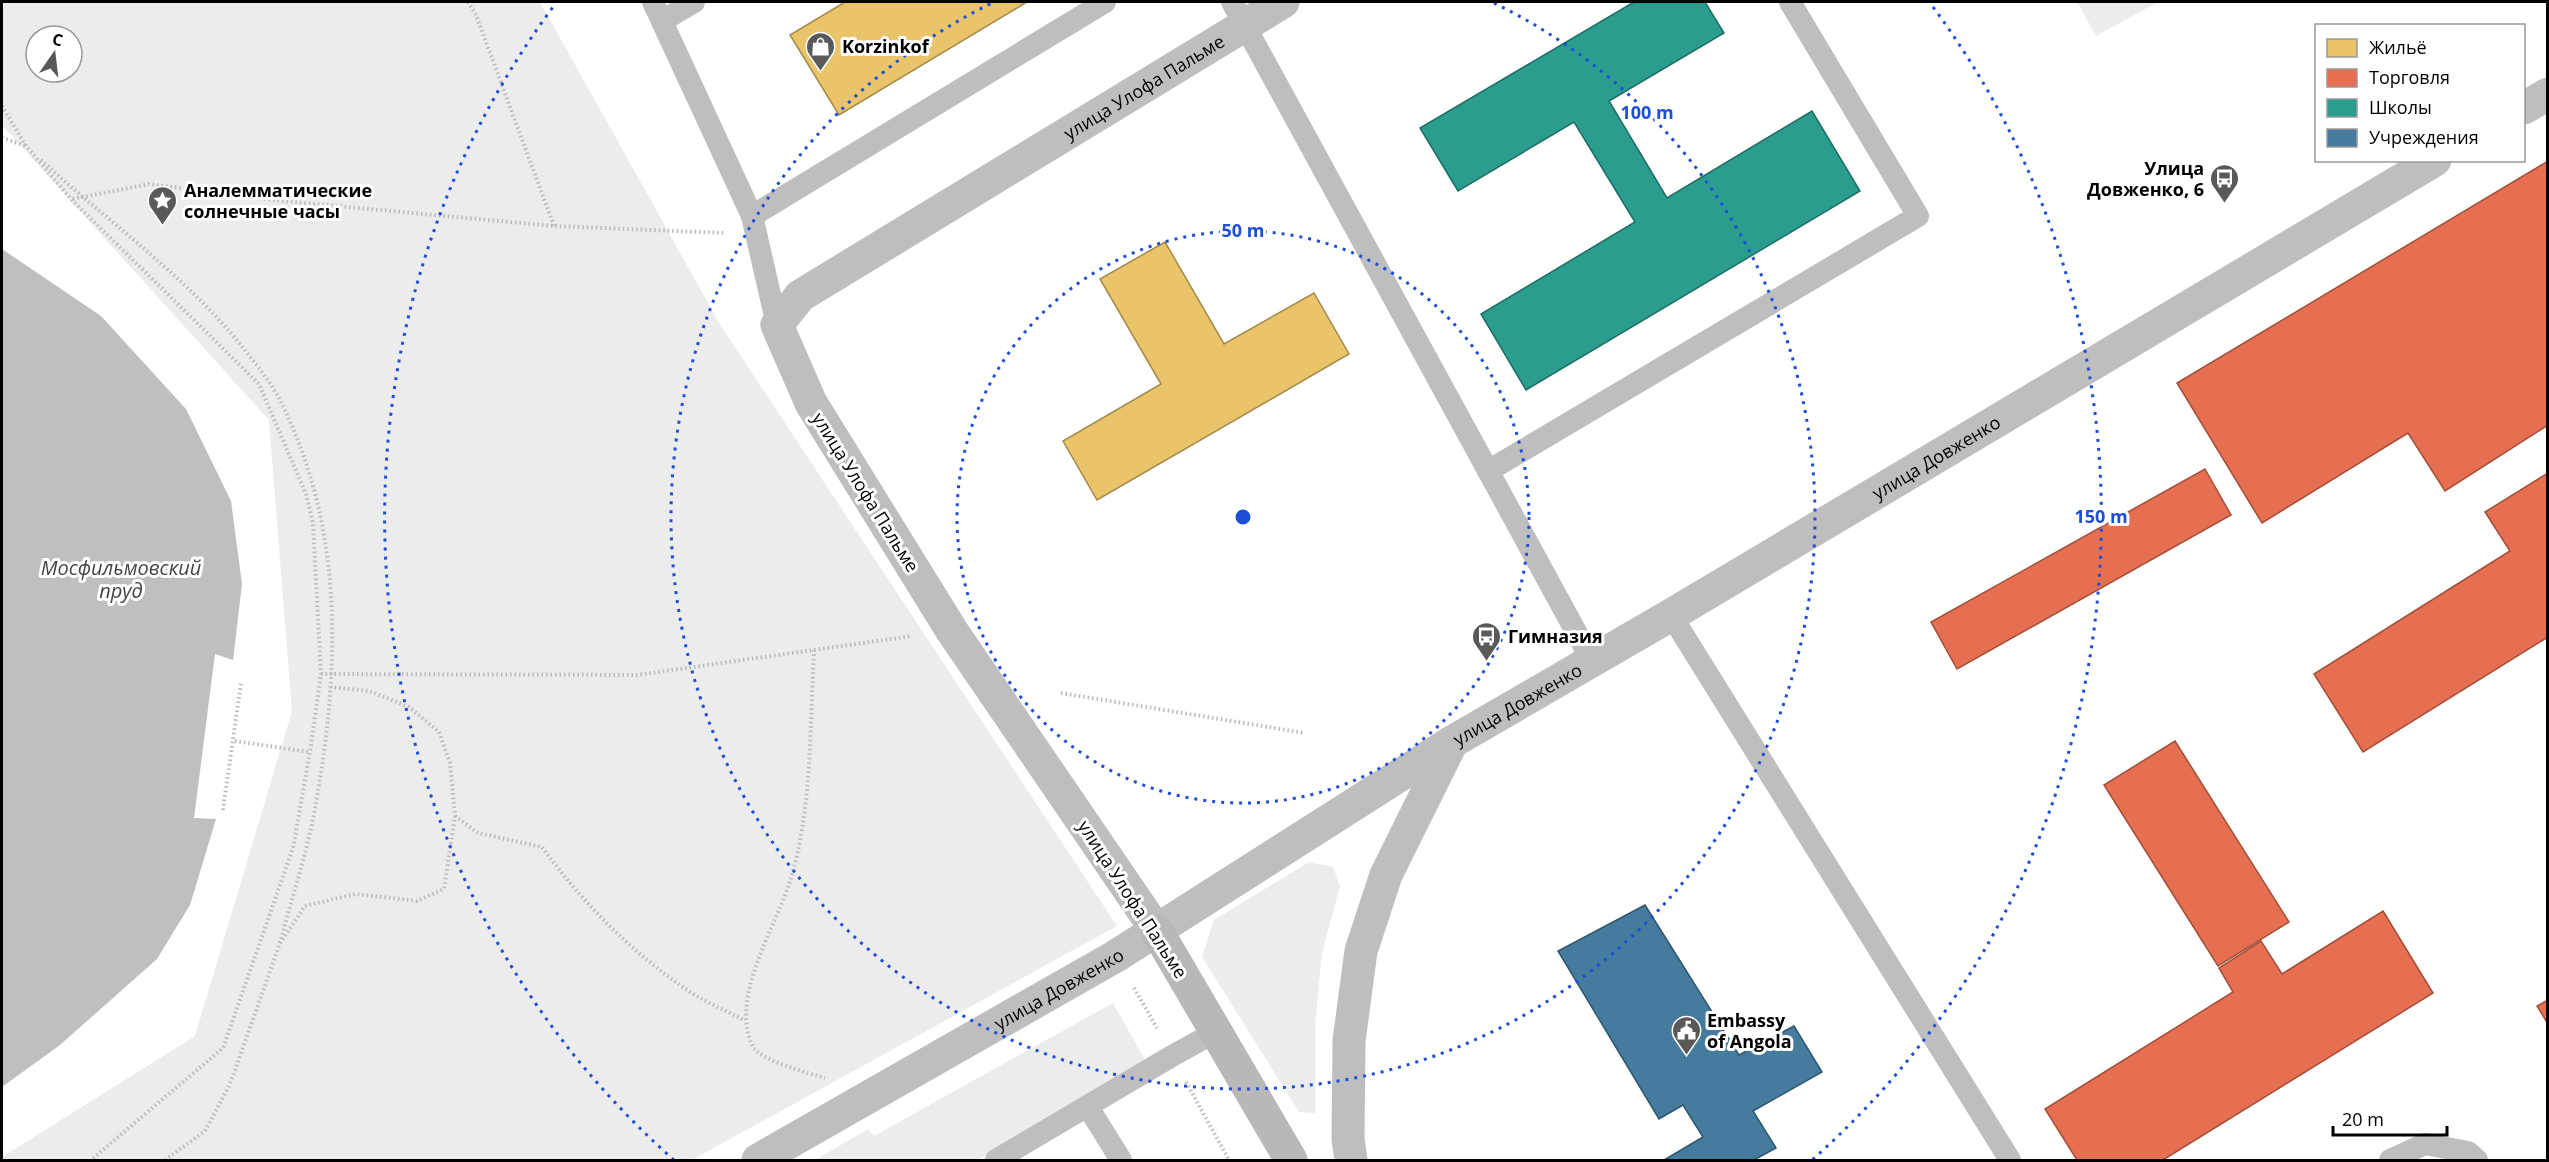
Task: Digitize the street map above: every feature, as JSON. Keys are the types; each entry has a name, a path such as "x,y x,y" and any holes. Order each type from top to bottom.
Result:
{"street":[{"name":"улица Улофа Пальме","path":"1283,2 1238,13 800,296 777,325 811,403 952,631 1157,931 1291,1161"},
{"path":"2525,107 2547,94"},
{"name":"улица Довженко","path":"758,1161 1157,931 1452,742 1671,615 2432,162"},
{"path":"1351,1161 1348,1139 1349,1041 1362,951 1386,875 1452,742"}],"lane":[{"path":"694,2 657,11 754,227 777,325"},
{"path":"754,227 1105,2"},
{"path":"1488,471 1918,216 1790,2"},
{"path":"1238,13 1592,661"},
{"path":"1671,615 2010,1161"},
{"path":"996,1161 1217,1031"},
{"path":"1089,1107 1121,1161"},
{"path":"2391,1161 2426,1144 2468,1152 2476,1161"}],"path":[{"path":"468,2 476,15 554,226"},
{"path":"2,106 26,146 72,200 259,384 306,495 313,523 321,674 293,848 223,1048 91,1161"},
{"path":"2,138 26,146 196,296 240,344 281,402 311,476 325,540 333,600 331,687 316,804 280,943 230,1084 204,1131 165,1161"},
{"path":"72,200 149,184 282,201 554,226 706,230 754,227"},
{"path":"321,674 637,675 952,631"},
{"path":"814,650 805,807 790,880 750,983 744,1020 753,1048 770,1060 827,1079"},
{"path":"223,810 235,741 241,683"},
{"path":"280,943 305,906 355,894 417,901 444,889 455,816 450,763 439,732 410,707 369,691 331,687"},
{"path":"1061,693 1305,733"},
{"path":"235,741 310,752"},
{"path":"455,816 478,833 542,847 574,891 637,952 689,991 744,1020"},
{"path":"1133,987 1159,1033"},
{"path":"1186,1081 1229,1161"}],"shaded area":[{"path":"2,2 540,2 721,326 1117,926 692,1160 2,1160 2,1157 195,1036 292,711 269,420 2,125"},
{"path":"2077,2 2158,2 2096,36"},
{"path":"1309,862 1333,867 1340,886 1322,953 1315,1025 1315,1113 1299,1112 1202,957 1214,920"},
{"path":"1113,1003 1148,1065 978,1160 815,1160 868,1129 874,1136"}],"water":[{"name":"Мосфильмовский пруд","path":"2,249 101,316 186,409 231,501 242,584 233,660 215,654 194,818 216,819 190,905 157,959 60,1045 2,1087"}],"building: Жильё":[{"path":"845,2 1027,2 839,115 790,35"},
{"path":"1165,242 1224,344 1314,293 1349,354 1097,500 1063,441 1161,384 1100,279"}],"building: Торговля":[{"path":"2548,161 2548,425 2445,491 2408,433 2262,523 2177,383"},
{"path":"2205,469 2231,515 1957,669 1931,622"},
{"path":"2548,473 2548,637 2363,752 2314,674 2510,551 2485,512"},
{"path":"2175,741 2289,922 2218,966 2104,785"},
{"path":"2383,911 2433,993 2163,1160 2077,1160 2045,1109 2233,992 2219,968 2261,941 2282,974"},
{"path":"2548,1000 2548,1024 2537,1006"}],"building: Школы":[{"path":"1634,2 1705,2 1724,33 1609,101 1667,198 1812,111 1860,191 1526,390 1481,314 1635,222 1574,122 1458,191 1420,128"}],"building: Учреждения":[{"path":"1645,905 1739,1055 1794,1026 1822,1072 1753,1111 1776,1148 1754,1160 1664,1160 1703,1137 1683,1105 1659,1119 1558,951"}],"place":[{"name":"Korzinkof","path":"821,72"},
{"name":"Улица Довженко, 6","path":"2225,204"},
{"name":"Аналемматические солнечные часы","path":"163,226"},
{"name":"Гимназия","path":"1487,662"},
{"name":"Embassy of Angola","path":"1686,1056"}]}
